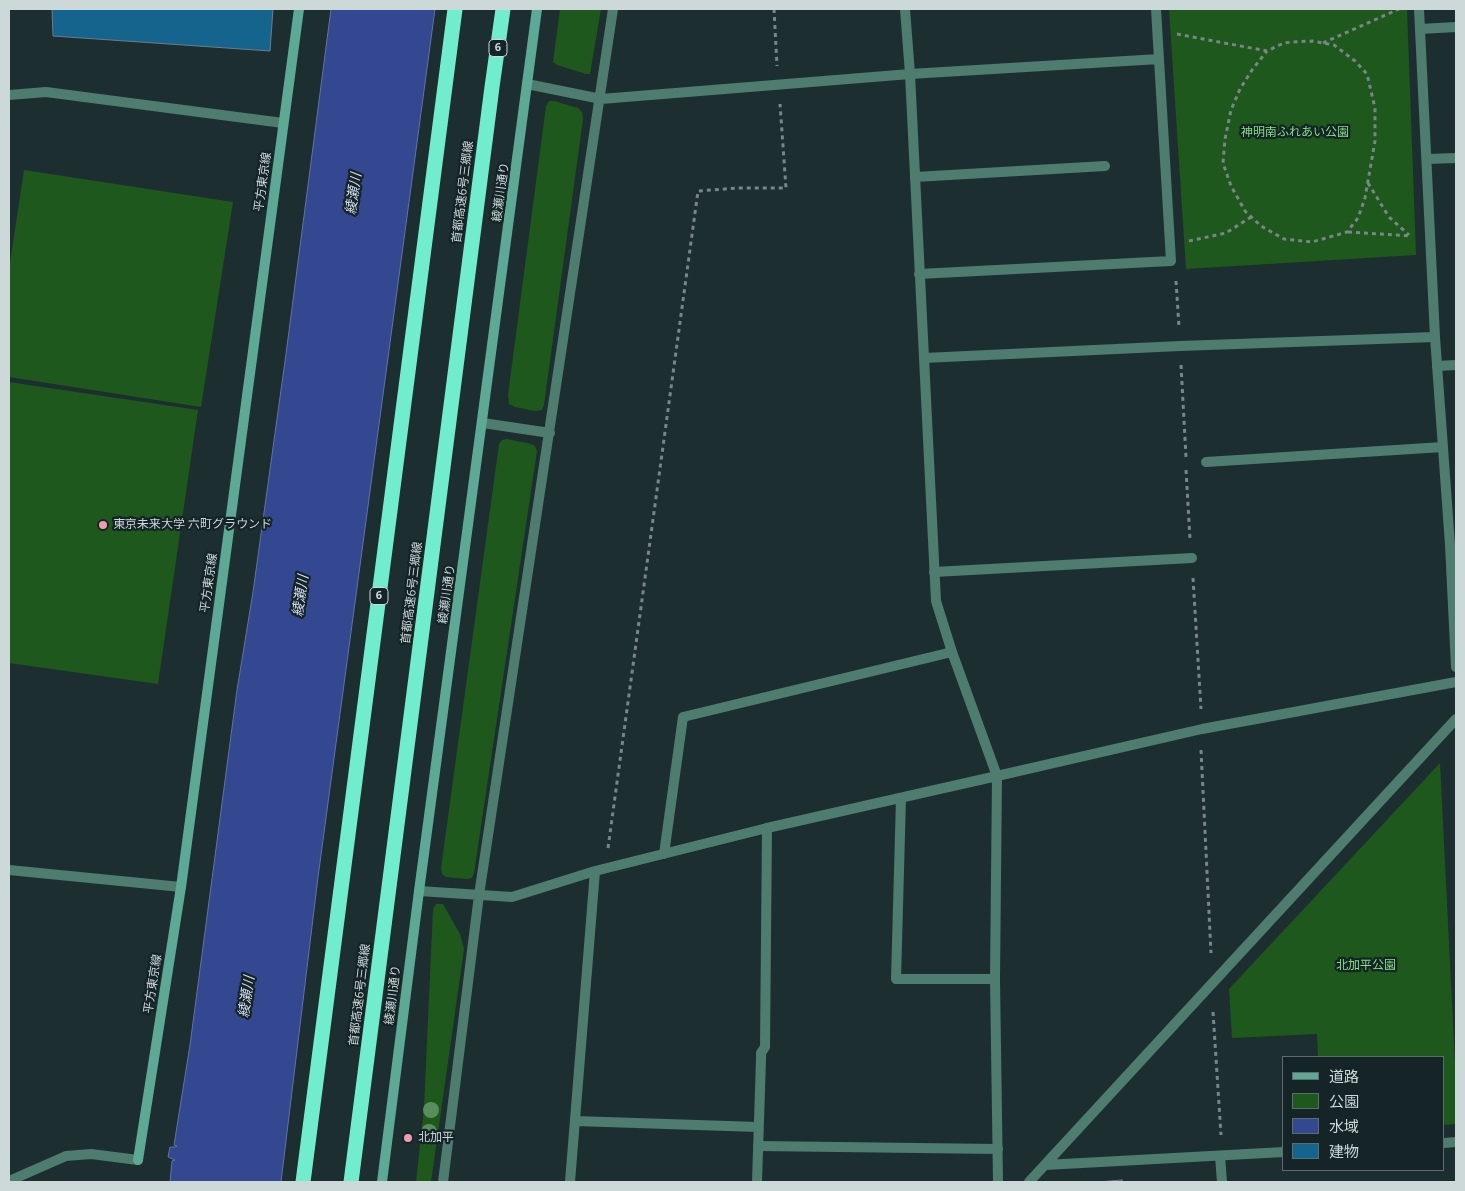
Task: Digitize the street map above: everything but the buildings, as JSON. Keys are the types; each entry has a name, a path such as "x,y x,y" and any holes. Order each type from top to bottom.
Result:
{"highway":[{"name":"6","path":"304,1182 455,9"},
{"name":"首都高速6号三郷線","path":"352,1182 503,9"}],"street":[{"name":"平方東京線","path":"9,1181 66,1156 92,1154 138,1160 181,887 299,9"},
{"name":"綾瀬川通り","path":"382,1182 537,9"},
{"path":"443,1182 479,895 601,99 613,9"},
{"path":"905,9 910,74 936,601 952,652 997,776 995,979 998,1182"},
{"path":"919,274 1171,262 1156,9"},
{"path":"1419,9 1435,337 1443,447 1453,545 1456,668"},
{"path":"1420,29 1456,27"},
{"path":"528,84 601,99 910,74 1159,59"},
{"path":"9,95 46,92 283,123"},
{"path":"1427,159 1456,158"},
{"path":"915,177 1106,166"},
{"path":"924,358 1435,337"},
{"path":"1437,366 1456,365"},
{"path":"483,423 550,433"},
{"path":"1206,462 1443,447"},
{"path":"934,572 1192,558"},
{"path":"664,854 683,717 952,652"},
{"path":"419,891 512,897 600,869 767,828 1202,730 1456,682"},
{"path":"1029,1182 1456,718"},
{"path":"901,798 896,979 995,979"},
{"path":"757,1182 761,1053 765,1047 767,828"},
{"path":"570,1182 600,869"},
{"path":"9,870 181,887"},
{"path":"575,1122 758,1127"},
{"path":"758,1146 998,1149"},
{"path":"1045,1165 1282,1152"},
{"path":"1220,1156 1222,1182"}],"path":[{"path":"600,869 698,191 738,188 786,188 774,9"},
{"path":"1322,43 1400,9"},
{"path":"1157,30 1266,51"},
{"path":"1347,232 1358,218 1365,198 1375,141 1376,108 1367,74 1355,61 1334,45 1312,41 1284,43 1266,51 1240,89 1231,110 1225,139 1223,163 1231,186 1244,211 1261,226 1284,239 1312,242 1347,232 1409,235 1431,241"},
{"path":"1368,183 1390,216 1409,235"},
{"path":"1170,245 1226,233 1251,217"}],"green space":[{"path":"560,9 601,9 590,74 557,65 553,62"},
{"name":"神明南ふれあい公園","path":"1169,9 1407,9 1416,255 1186,269"},
{"path":"549,101 578,108 582,112 583,119 544,405 542,410 535,411 509,404 508,395 546,106"},
{"path":"24,170 233,202 201,407 9,377 9,269"},
{"path":"9,382 198,410 158,684 9,663"},
{"path":"507,439 531,444 535,446 537,451 474,873 472,878 467,879 446,877 442,874 441,868 499,444 502,440"},
{"name":"北加平公園","path":"1440,763 1456,1084 1456,1124 1445,1125 1445,1056 1318,1056 1317,1034 1232,1038 1229,989"},
{"path":"436,904 443,904 460,934 464,949 431,1182 416,1182 424,1108 433,909"}],"water":[{"name":"綾瀬川","path":"331,9 435,9 318,877 281,1182 170,1182 172,1161 175,1160 168,1157 170,1147 177,1146 174,1145 190,1045 237,690 253,592 286,354"}],"place":[{"name":"東京未来大学 六町グラウンド","path":"103,525"},
{"name":"北加平","path":"408,1138"}]}
